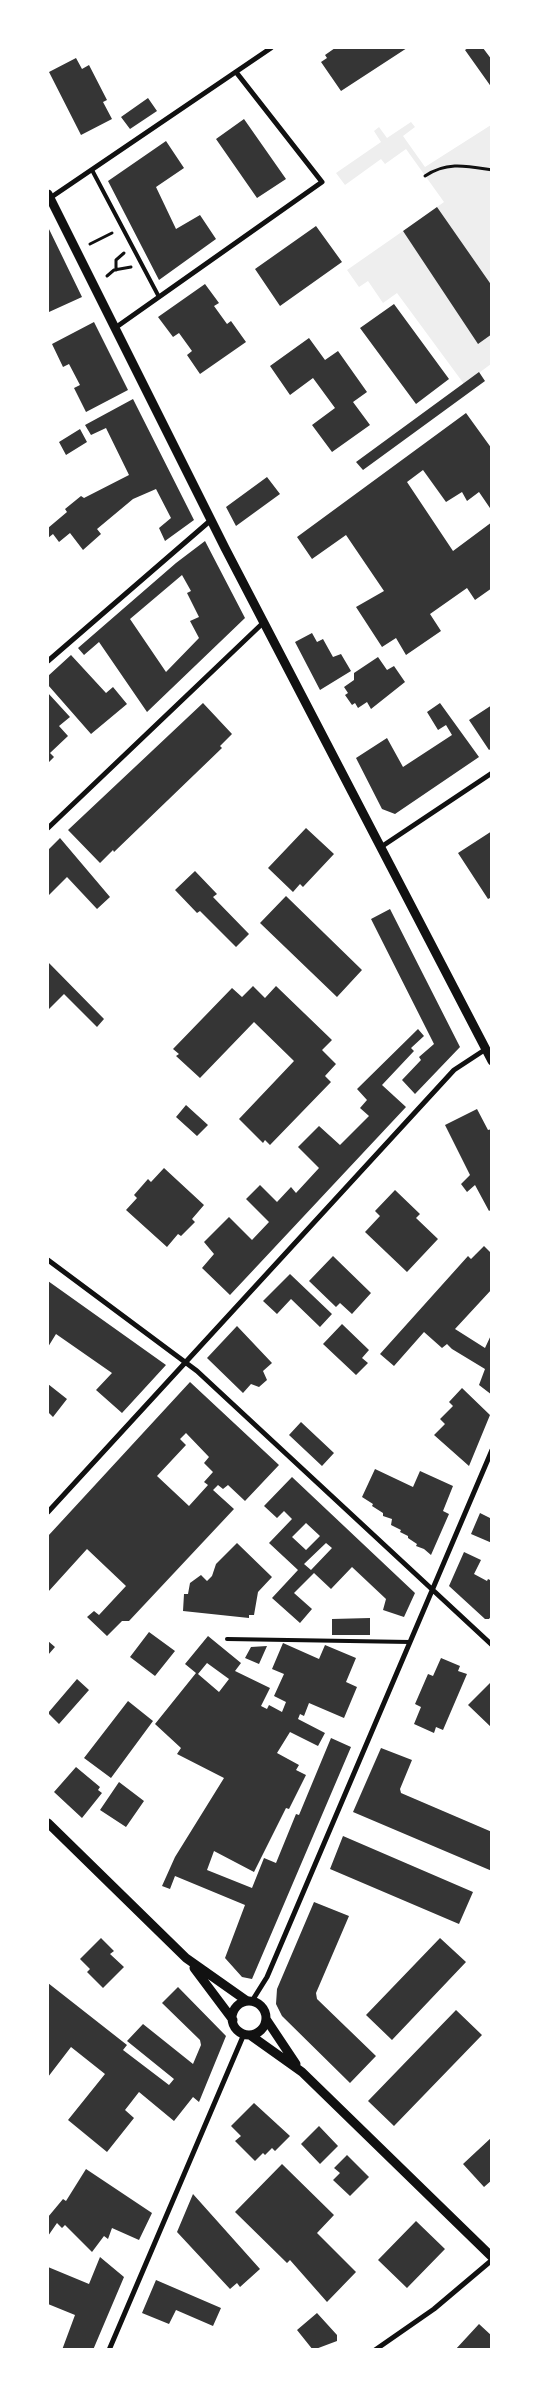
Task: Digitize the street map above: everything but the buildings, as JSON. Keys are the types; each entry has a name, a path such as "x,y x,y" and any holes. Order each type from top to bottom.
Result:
{"street":[{"path":"271,48 92,170 48,196 211,520 492,1061"},
{"path":"115,328 322,182 236,72"},
{"path":"48,661 211,520"},
{"path":"48,828 264,622"},
{"path":"381,847 492,773"},
{"path":"48,1512 454,1070 486,1049"},
{"path":"48,1260 186,1363 492,1645"},
{"path":"233,2020 237,2007 250,2001 267,1977 492,1450"},
{"path":"48,1823 186,1958 233,2020 236,2028 302,2072 492,2259 434,2309 375,2350"},
{"path":"186,1958 264,2009 266,2019 302,2072"},
{"path":"109,2350 247,2034 262,2029 266,2019"}],"lane":[{"path":"92,170 159,297"},
{"path":"227,1639 410,1642"}],"path":[{"path":"425,176 446,166 467,166 492,170"},
{"path":"90,244 122,228"},
{"path":"116,270 117,257 134,250"},
{"path":"107,276 116,270 128,269 140,261"}],"shaded area":[{"path":"411,122 415,127 403,136 425,167 491,125 491,286 437,207 444,202 406,149 385,164 381,159 345,185 336,173 381,142 374,131 379,127 387,138"},
{"path":"403,231 478,343 491,334 491,364 464,384 397,293 383,303 368,281 359,287 347,270"}]}
